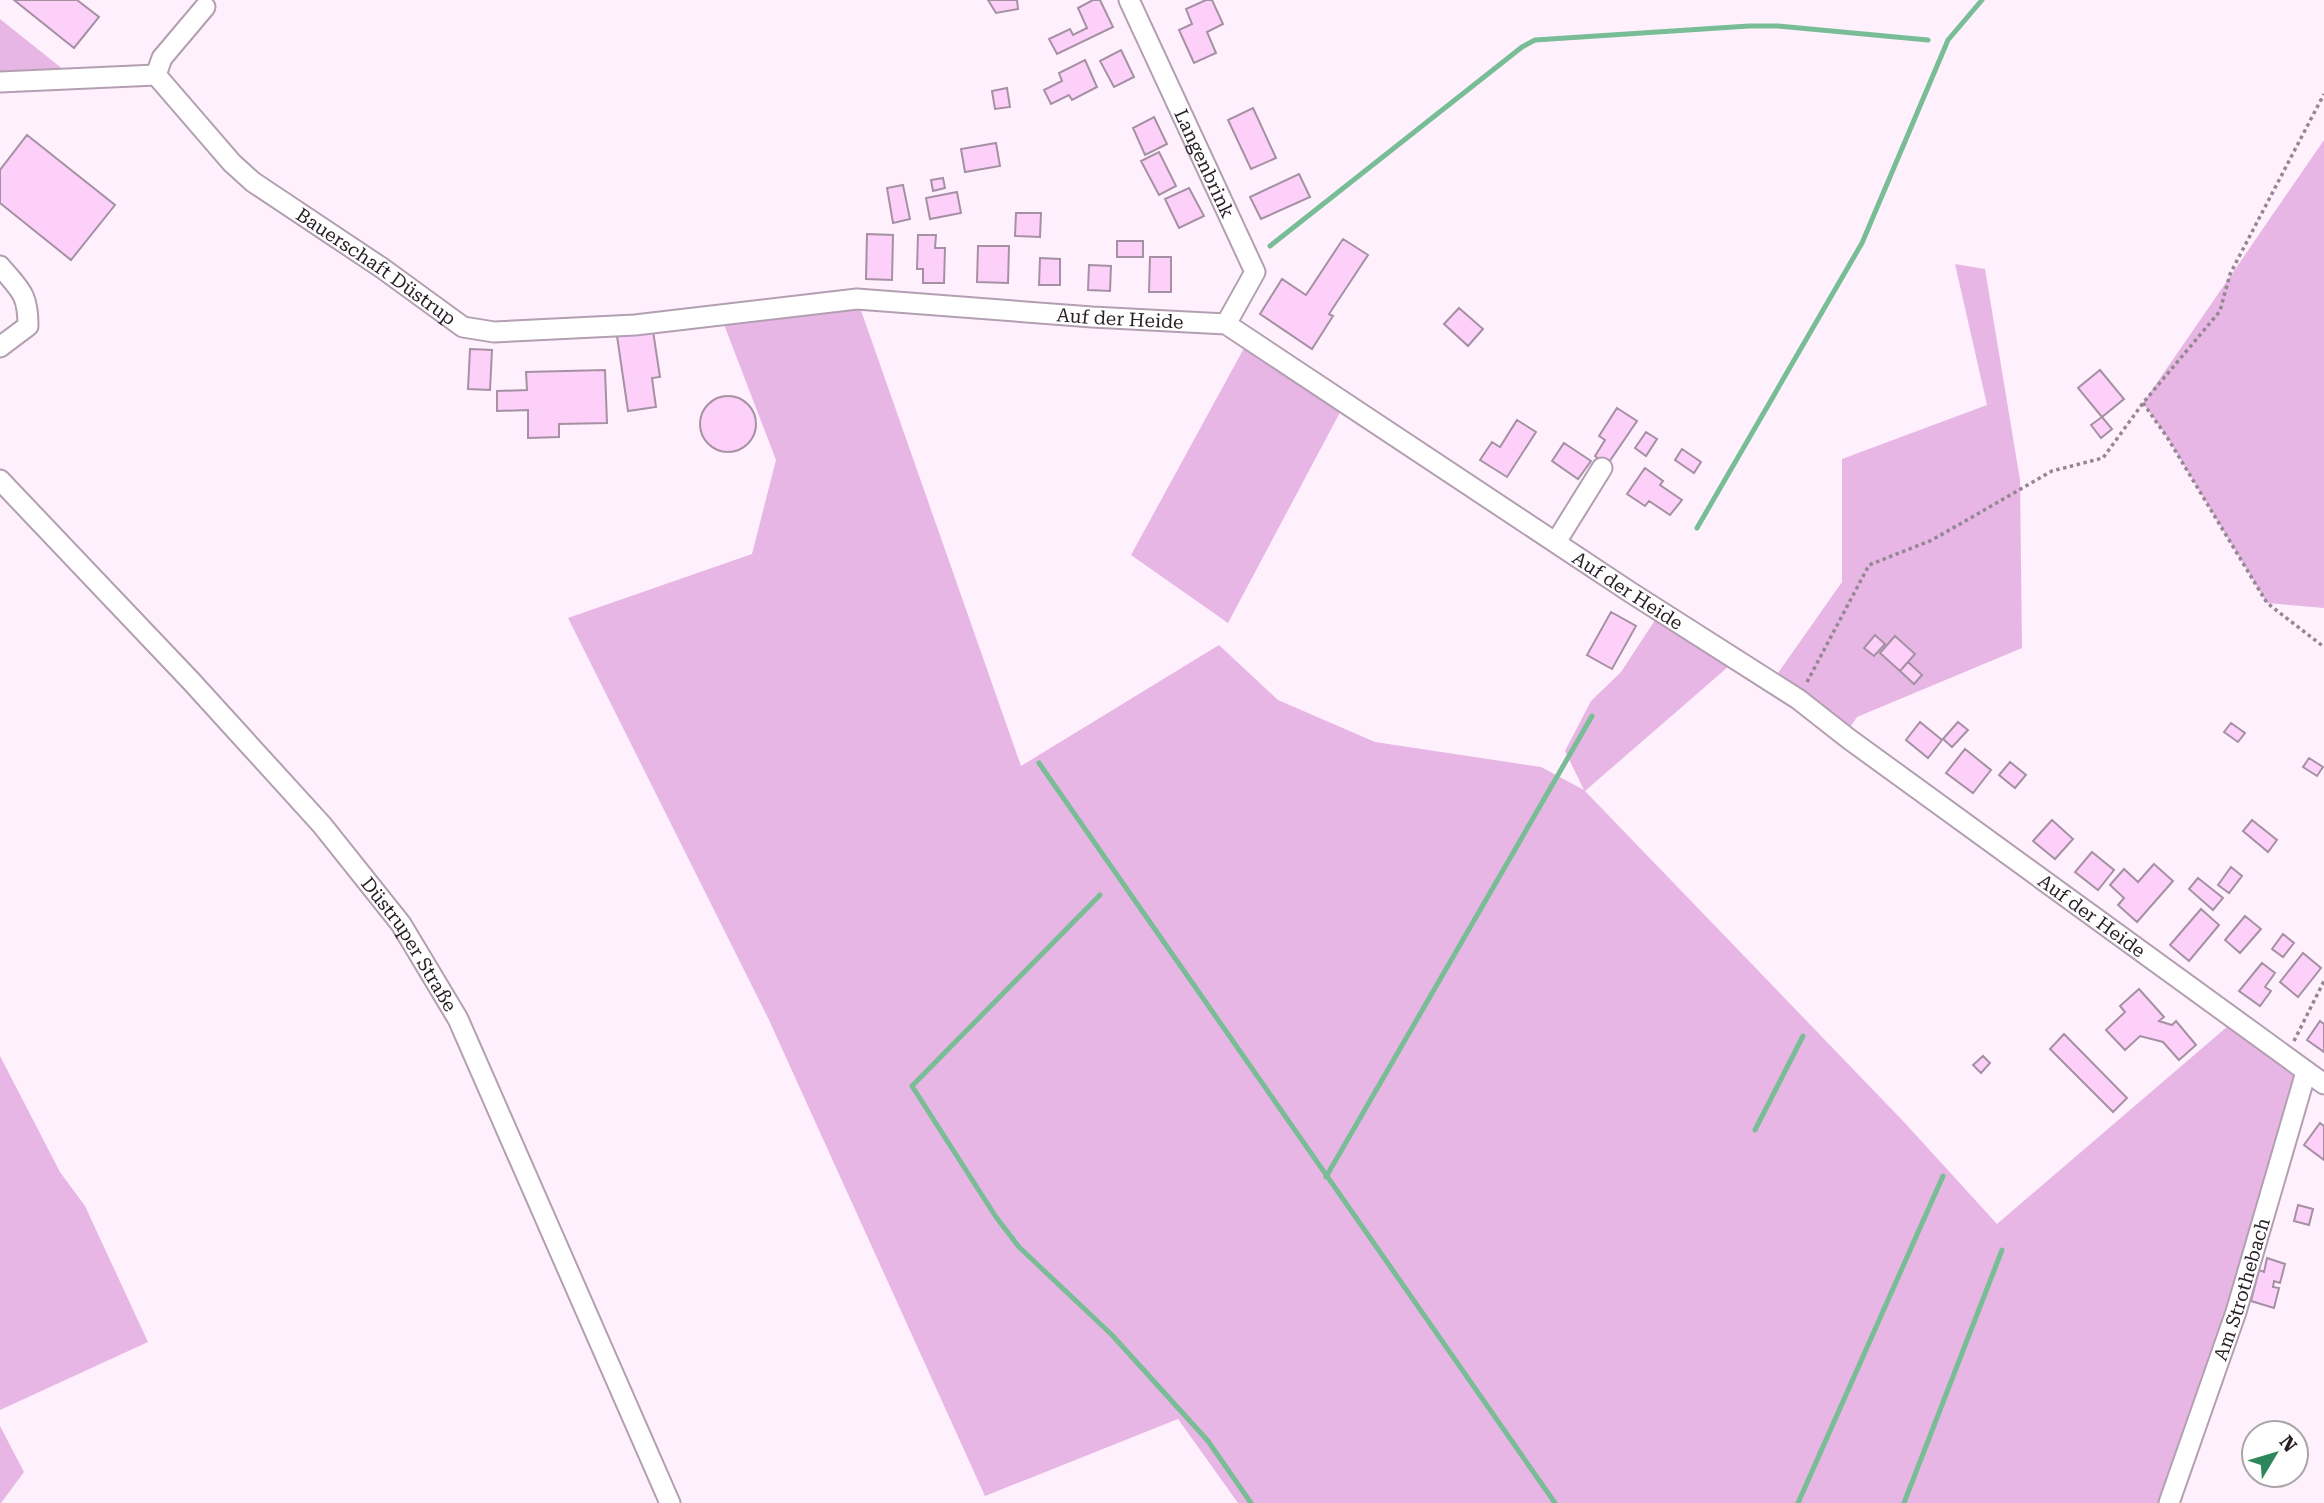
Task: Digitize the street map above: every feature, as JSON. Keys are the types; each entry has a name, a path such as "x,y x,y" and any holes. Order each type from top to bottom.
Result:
{"street":[{"name":"Langenbrink","path":"1129,0 1255,272 1226,324"},
{"path":"0,82 156,75 162,58 205,7"},
{"name":"Bauerschaft Düstrup","path":"156,75 232,163 253,182 382,268 463,327 494,331 635,325 857,299"},
{"path":"0,266 25,296 28,326 0,346"},
{"name":"Auf der Heide","path":"857,299 1226,324 1798,699 2324,1084"},
{"path":"1556,542 1602,468"},
{"name":"Düstruper Straße","path":"0,480 191,681 322,825 401,924 458,1019 670,1503"},
{"name":"Am Strothebach","path":"2169,1503 2236,1312 2305,1072"}],"path":[{"path":"1798,699 1868,565 1931,540 2052,471 2103,458 2143,403 2220,311 2230,274 2324,94"},
{"path":"2143,403 2167,437 2267,603 2324,647"},
{"path":"2286,1057 2324,981"}],"shaded area":[{"path":"0,19 64,70 0,73"},
{"path":"2324,140 2324,608 2267,603 2167,437 2143,403"},
{"path":"1955,264 1985,269 2020,480 2022,648 1857,717 1845,735 1771,683 1842,582 1842,459 1987,405"},
{"path":"857,299 1021,766 1219,645 1278,700 1375,742 1541,767 1584,790 1565,751 1591,701 1621,672 1661,611 1736,660 1585,791 1904,1122 1997,1224 2235,1020 2306,1072 2169,1503 1238,1503 1178,1419 985,1496 769,1020 568,618 752,554 776,460 720,314"},
{"path":"1249,339 1345,403 1228,623 1131,555"},
{"path":"0,1056 60,1172 85,1206 148,1342 0,1410"},
{"path":"0,1426 24,1472 1,1503 0,1503"}],"building":[{"path":"14,0 77,0 99,17 74,48"},
{"path":"988,0 1017,0 1018,9 996,13"},
{"path":"1093,0 1100,0 1113,27 1057,54 1049,39 1070,29 1073,35 1087,28 1078,8"},
{"path":"1212,0 1223,24 1207,32 1216,53 1194,63 1179,30 1192,24 1186,9"},
{"path":"1121,50 1134,77 1114,87 1100,61"},
{"path":"1085,60 1097,87 1072,100 1069,95 1051,104 1044,90 1062,81 1059,73"},
{"path":"1007,88 1010,107 995,109 992,91"},
{"path":"1253,108 1276,158 1251,169 1228,120"},
{"path":"1154,117 1167,144 1145,155 1133,128"},
{"path":"27,135 115,205 71,260 0,203 0,170"},
{"path":"996,143 1000,166 965,172 961,149"},
{"path":"1159,152 1176,186 1159,195 1141,161"},
{"path":"1299,174 1310,197 1261,219 1250,197"},
{"path":"943,178 945,188 933,191 931,180"},
{"path":"903,185 910,219 893,223 887,188"},
{"path":"1189,188 1204,216 1179,228 1165,199"},
{"path":"957,192 961,213 930,219 926,198"},
{"path":"1016,213 1041,213 1040,237 1015,236"},
{"path":"867,234 893,235 892,280 866,279"},
{"path":"918,235 936,235 935,248 945,248 944,283 923,283 923,269 917,269"},
{"path":"1343,239 1368,255 1329,314 1333,316 1312,349 1260,314 1282,279 1306,295"},
{"path":"1117,241 1143,241 1143,257 1117,257"},
{"path":"978,246 1009,246 1008,283 977,282"},
{"path":"1150,257 1171,257 1171,292 1149,292"},
{"path":"1040,258 1060,259 1060,285 1039,285"},
{"path":"1089,265 1111,266 1110,291 1088,290"},
{"path":"1459,308 1483,329 1468,346 1444,324"},
{"path":"653,331 660,377 652,378 656,407 628,411 617,336"},
{"path":"470,349 492,350 490,390 468,389"},
{"path":"605,370 607,423 559,424 559,437 528,438 528,410 497,411 497,391 527,390 526,372"},
{"path":"2100,370 2124,399 2102,417 2078,388"},
{"path":"728,396 743,401 751,409 756,424 751,439 743,447 728,452 713,447 705,439 700,424 705,409 713,401"},
{"path":"1617,408 1637,421 1607,465 1595,456 1605,440 1599,436"},
{"path":"2102,417 2112,429 2101,438 2091,425"},
{"path":"1517,420 1536,432 1507,477 1480,460 1492,442 1500,447"},
{"path":"1646,432 1657,439 1646,456 1635,448"},
{"path":"1564,443 1591,461 1578,479 1552,461"},
{"path":"1682,449 1701,462 1694,473 1675,460"},
{"path":"1645,468 1663,481 1660,485 1682,500 1670,515 1649,501 1645,506 1627,494"},
{"path":"1611,612 1636,626 1612,669 1587,655"},
{"path":"1875,635 1885,644 1874,656 1864,648"},
{"path":"1895,636 1915,654 1900,671 1880,653"},
{"path":"1908,662 1922,675 1914,684 1900,671"},
{"path":"1920,722 1942,740 1928,758 1906,740"},
{"path":"1958,722 1968,730 1952,747 1943,739"},
{"path":"2231,723 2245,733 2238,742 2224,732"},
{"path":"1965,749 1991,770 1973,793 1946,773"},
{"path":"2309,758 2323,767 2317,776 2303,767"},
{"path":"2010,762 2026,775 2015,788 1999,775"},
{"path":"2052,820 2073,839 2055,859 2033,841"},
{"path":"2252,820 2277,840 2268,852 2243,831"},
{"path":"2092,852 2114,870 2098,890 2075,872"},
{"path":"2154,864 2173,881 2137,922 2118,905 2124,898 2110,885 2124,869 2138,882"},
{"path":"2231,867 2242,876 2229,893 2218,885"},
{"path":"2198,878 2223,898 2213,910 2189,889"},
{"path":"2201,909 2219,925 2189,961 2170,945"},
{"path":"2245,916 2261,929 2240,953 2225,940"},
{"path":"2283,934 2294,943 2283,957 2272,949"},
{"path":"2303,953 2321,968 2298,997 2280,982"},
{"path":"2262,963 2275,973 2265,987 2271,991 2260,1006 2239,991"},
{"path":"2139,989 2164,1017 2159,1021 2172,1025 2176,1021 2196,1045 2179,1060 2163,1042 2140,1036 2125,1050 2106,1030 2125,1012 2120,1006"},
{"path":"2320,1021 2324,1024 2324,1052 2307,1040"},
{"path":"2064,1034 2127,1098 2113,1112 2050,1049"},
{"path":"1983,1056 1990,1063 1981,1073 1973,1065"},
{"path":"2320,1123 2324,1126 2324,1160 2304,1145"},
{"path":"2298,1205 2313,1209 2309,1225 2294,1221"},
{"path":"2267,1258 2285,1264 2280,1283 2274,1281 2273,1287 2279,1288 2274,1308 2251,1301 2259,1270 2264,1272"}],"waterway":[{"path":"1697,528 1862,243 1948,40 1982,0"},
{"path":"1270,246 1522,47 1535,40 1749,26 1778,26 1928,40"},
{"path":"1326,1177 1592,716"},
{"path":"1039,763 1555,1503"},
{"path":"1100,895 912,1086 996,1217 1019,1247 1112,1335 1208,1441 1251,1503"},
{"path":"1755,1130 1803,1036"},
{"path":"1798,1503 1943,1176"},
{"path":"1904,1503 2002,1250"}]}
